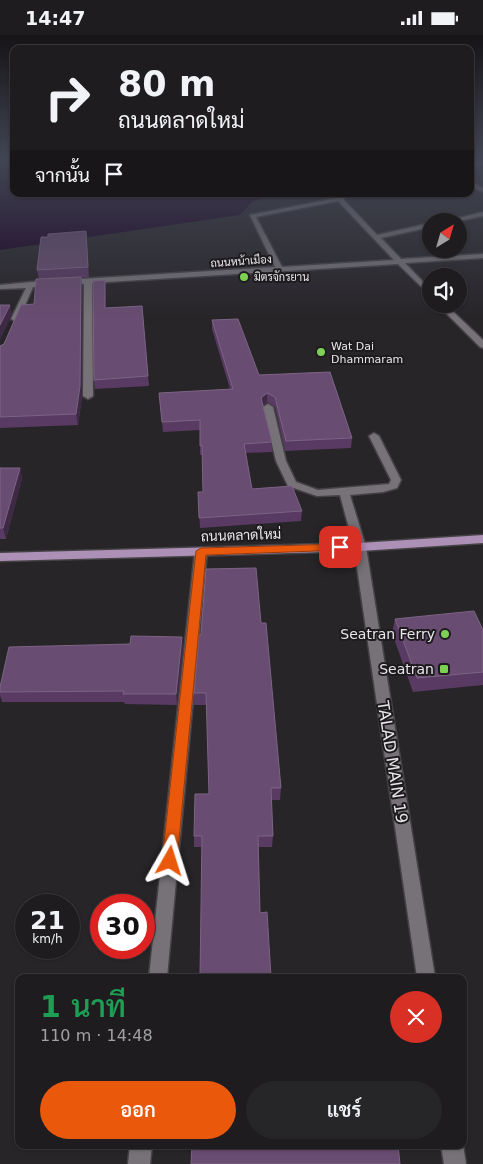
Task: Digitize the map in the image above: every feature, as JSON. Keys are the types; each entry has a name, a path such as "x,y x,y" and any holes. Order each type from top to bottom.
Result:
{"main road":[{"name":"ถนนตลาดใหม่","path":"0,557 360,547 483,539"}],"street":[{"path":"274,212 252,216 280,269"},
{"path":"351,212 422,285"},
{"path":"468,217 483,214"},
{"path":"376,237 422,227"},
{"name":"ถนนหน้าเมือง","path":"0,287 483,256"},
{"path":"88,281 88,396"},
{"path":"12,327 31,284"},
{"path":"450,313 483,345"},
{"path":"268,407 281,461 292,485 317,493 393,487 396,480 374,436"},
{"name":"TALAD MAIN 19","path":"344,492 360,547 426,974"},
{"path":"158,974 201,551"},
{"path":"139,1164 141,1149"},
{"path":"453,1149 455,1164"}],"shaded area":[{"path":"0,212 243,212 240,215 0,250"}],"building":[{"path":"86,231 88,267 37,270 41,237 48,237 48,234"},
{"path":"81,277 80,386 76,414 0,417 0,346 4,344 21,305 34,304 36,279"},
{"path":"105,280 105,308 142,306 148,376 94,380 93,281"},
{"path":"0,305 10,305 0,325"},
{"path":"238,319 259,375 330,372 352,438 286,441 275,397 267,393 261,398 272,442 244,444 252,489 292,486 302,511 199,518 198,492 203,492 200,420 162,422 159,393 233,389 212,320"},
{"path":"0,468 20,468 3,528 0,528"},
{"path":"256,568 261,623 266,623 281,788 271,788 273,836 258,836 260,913 267,912 271,974 200,974 202,836 194,836 195,794 209,794 206,693 194,693 206,569"},
{"name":"Seatran","path":"474,611 483,630 483,672 417,678 395,619"},
{"path":"131,636 182,637 176,694 123,694 124,691 0,692 9,647 130,644"},
{"path":"192,1149 398,1149 400,1164 191,1164"}],"place":[{"name":"มิตรจักรยาน","path":"244,277"},
{"name":"Wat Dai Dhammaram","path":"321,352"},
{"name":"Seatran Ferry","path":"445,634"},
{"name":"Seatran","path":"444,669"}],"route":[{"path":"170,861 201,551 340,547"}]}
